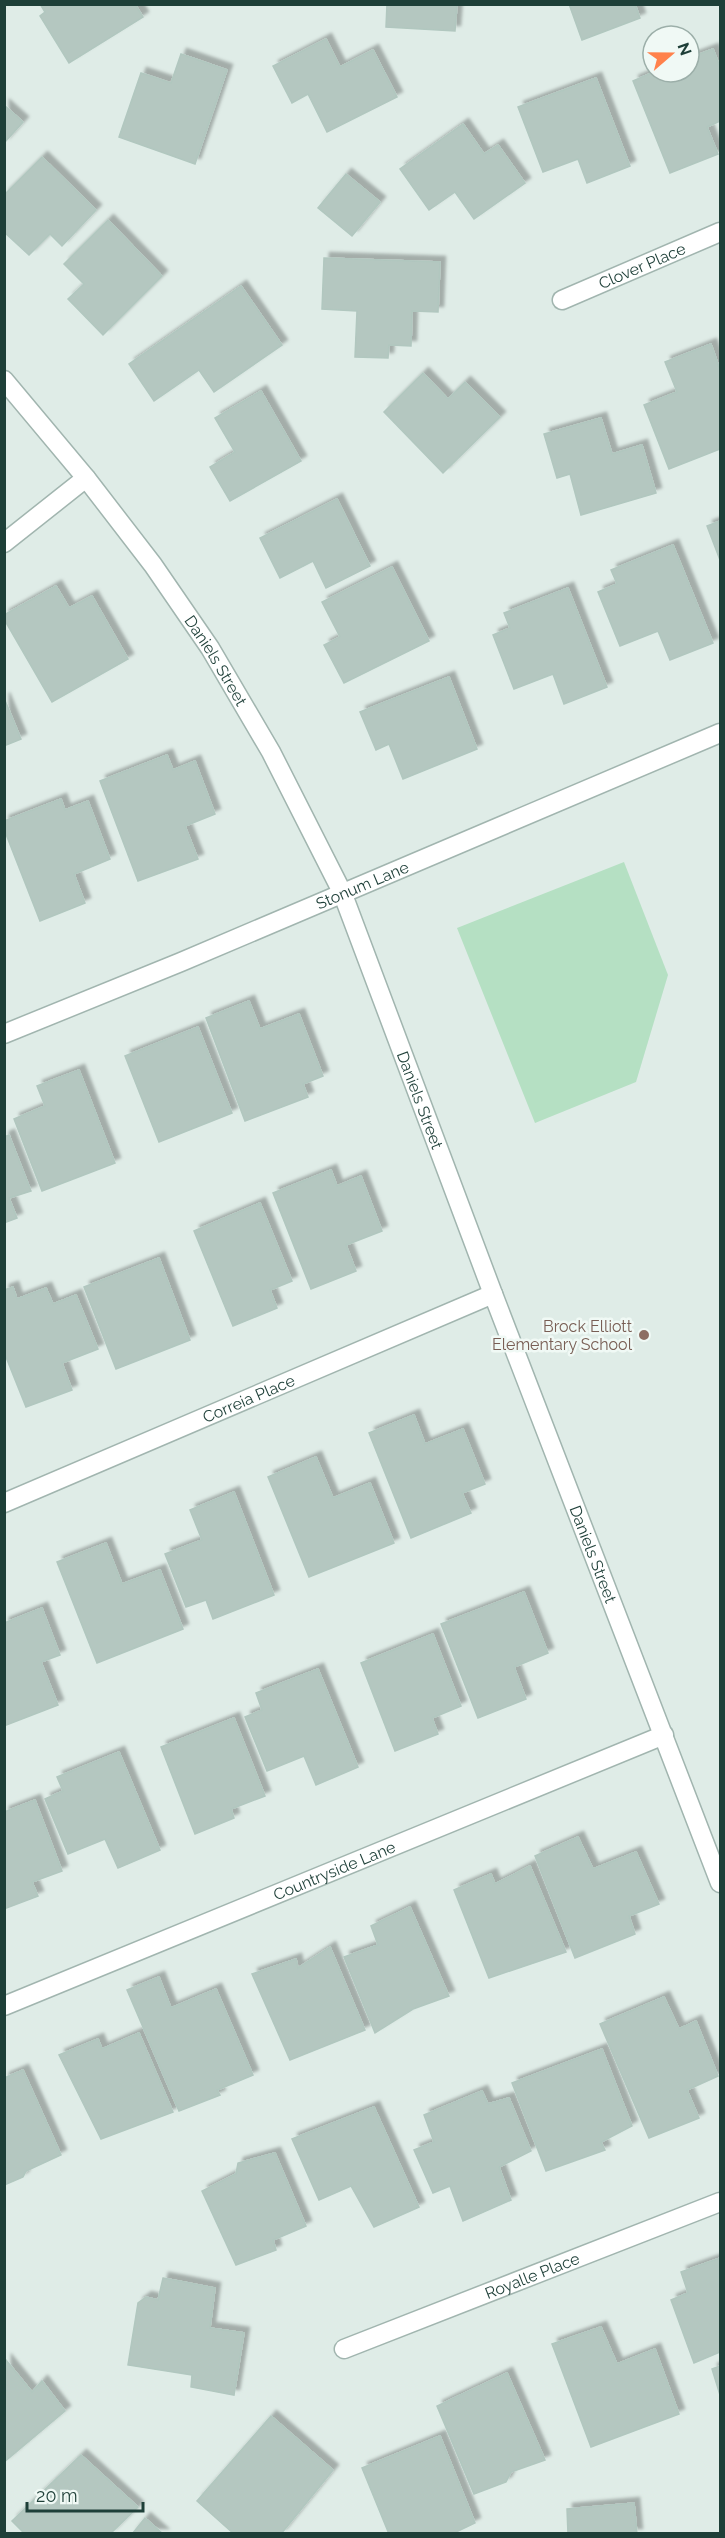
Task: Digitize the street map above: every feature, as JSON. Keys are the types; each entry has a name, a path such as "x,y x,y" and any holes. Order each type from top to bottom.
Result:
{"street":[{"name":"Clover Place","path":"562,300 720,232"},
{"name":"Daniels Street","path":"4,380 86,478 153,565 210,648 271,752 342,892 493,1294 720,1883"},
{"path":"4,543 86,478"},
{"name":"Stonum Lane","path":"4,1034 181,962 720,733"},
{"name":"Correia Place","path":"4,1503 493,1294"},
{"name":"Countryside Lane","path":"4,2006 664,1735"},
{"name":"Royalle Place","path":"344,2349 720,2202"}],"green space":[{"path":"624,862 668,975 636,1082 535,1123 457,928"}],"building":[{"path":"40,4 135,4 143,17 69,63 40,16 45,12"},
{"path":"387,4 457,4 455,31 386,27"},
{"path":"569,4 635,4 640,18 582,40"},
{"path":"326,39 340,67 373,50 397,97 327,132 308,94 292,103 273,66"},
{"path":"713,49 720,67 720,121 707,127 718,154 670,173 633,81 641,78 641,84 701,84 701,54"},
{"path":"181,54 227,70 195,164 119,137 141,73 171,83"},
{"path":"596,78 630,166 587,183 578,159 543,172 518,107"},
{"path":"4,105 23,122 4,143"},
{"path":"463,124 484,154 498,145 525,183 474,219 455,192 429,210 400,169"},
{"path":"42,157 96,210 62,246 50,234 29,255 4,232 4,195"},
{"path":"346,174 380,202 352,236 318,208"},
{"path":"108,220 162,276 103,335 68,299 84,284 64,264"},
{"path":"324,258 440,262 438,312 412,311 411,346 389,345 388,358 355,357 357,311 322,309"},
{"path":"241,286 282,345 214,392 199,370 154,401 129,364"},
{"path":"711,344 720,370 720,449 669,469 644,405 677,392 665,362"},
{"path":"423,373 448,399 465,382 500,417 443,473 384,412"},
{"path":"261,391 301,461 230,501 210,467 235,452 215,418"},
{"path":"601,418 612,454 642,445 656,493 581,515 570,474 557,478 544,434"},
{"path":"337,499 370,566 326,588 313,561 280,578 260,538"},
{"path":"720,521 720,560 707,526"},
{"path":"673,545 713,643 670,660 658,631 620,646 598,592 617,584 611,570"},
{"path":"392,567 429,641 344,683 324,645 340,637 322,602"},
{"path":"56,586 69,608 92,596 128,659 52,702 4,619 4,615"},
{"path":"568,588 607,687 564,704 553,674 514,689 493,635 510,628 504,613"},
{"path":"449,677 477,749 403,779 389,744 376,750 360,712"},
{"path":"4,698 21,739 4,746"},
{"path":"167,755 173,770 195,761 215,814 185,826 198,859 138,881 100,781"},
{"path":"61,799 65,810 88,801 110,859 74,874 85,903 40,921 4,829 4,821"},
{"path":"249,1001 260,1029 299,1014 323,1076 303,1084 308,1097 245,1121 206,1018"},
{"path":"198,1027 232,1113 159,1142 125,1056"},
{"path":"79,1070 115,1163 42,1191 14,1119 45,1106 37,1086"},
{"path":"9,1135 31,1191 9,1198 17,1218 4,1223 4,1137"},
{"path":"331,1170 337,1186 361,1176 382,1231 346,1245 356,1271 311,1289 273,1193"},
{"path":"260,1203 292,1281 270,1290 277,1308 233,1326 194,1231"},
{"path":"159,1258 190,1340 116,1369 84,1287"},
{"path":"13,1287 17,1299 46,1288 53,1304 76,1295 98,1349 62,1363 72,1390 26,1407 4,1352 4,1290"},
{"path":"414,1415 425,1444 463,1429 485,1484 462,1493 471,1513 411,1538 369,1433"},
{"path":"316,1457 333,1498 370,1483 394,1543 309,1577 268,1477"},
{"path":"234,1492 274,1595 213,1619 206,1600 186,1607 165,1554 202,1540 190,1510"},
{"path":"106,1543 122,1584 160,1570 183,1629 97,1663 57,1562"},
{"path":"524,1592 548,1653 514,1667 526,1699 478,1718 441,1624"},
{"path":"42,1608 60,1655 41,1662 58,1705 4,1726 4,1623"},
{"path":"433,1634 461,1706 432,1718 438,1734 395,1751 361,1663"},
{"path":"318,1669 358,1767 316,1785 304,1756 267,1771 245,1717 262,1710 256,1693"},
{"path":"234,1718 265,1796 231,1809 234,1818 195,1834 161,1747"},
{"path":"119,1752 160,1850 118,1868 105,1839 68,1854 45,1799 63,1791 57,1777"},
{"path":"35,1800 62,1871 32,1882 38,1896 4,1909 4,1812"},
{"path":"578,1837 593,1869 636,1852 659,1904 629,1916 635,1934 575,1958 535,1856"},
{"path":"530,1866 566,1952 489,1978 454,1890 491,1874 495,1884"},
{"path":"410,1907 449,1996 413,2009 375,2033 344,1957 378,1945 371,1926"},
{"path":"330,1947 365,2030 290,2060 252,1974 296,1959 298,1968"},
{"path":"159,1977 171,2008 216,1989 253,2075 217,2090 220,2095 179,2111 127,1990"},
{"path":"664,1997 679,2029 696,2021 718,2076 687,2090 699,2118 649,2138 600,2024"},
{"path":"139,2033 173,2112 101,2139 59,2055 98,2039 102,2049"},
{"path":"602,2049 632,2126 601,2142 605,2150 546,2171 512,2083"},
{"path":"23,2070 61,2155 26,2171 23,2177 4,2185 4,2078"},
{"path":"482,2091 488,2104 509,2098 531,2151 499,2167 511,2200 463,2221 450,2186 433,2193 414,2150 434,2142 424,2115"},
{"path":"374,2107 419,2207 374,2227 351,2186 319,2200 292,2139"},
{"path":"275,2153 306,2226 273,2240 276,2250 236,2265 202,2191 236,2174 238,2163"},
{"path":"720,2258 720,2352 694,2363 671,2300 688,2293 681,2272"},
{"path":"163,2278 215,2288 210,2328 244,2333 234,2395 191,2387 192,2375 128,2365 138,2303 146,2297 158,2300"},
{"path":"601,2327 617,2364 655,2349 679,2414 591,2447 552,2344"},
{"path":"6,2360 32,2392 42,2381 65,2411 4,2462"},
{"path":"720,2366 720,2395 712,2369"},
{"path":"507,2373 545,2460 511,2472 506,2482 474,2494 437,2406"},
{"path":"271,2416 333,2470 281,2534 234,2534 197,2501"},
{"path":"440,2436 475,2523 452,2534 389,2534 362,2468"},
{"path":"81,2455 138,2507 110,2534 25,2534 12,2521"},
{"path":"634,2503 637,2534 568,2534 567,2509"},
{"path":"145,2518 163,2534 132,2534"}],"place":[{"name":"Brock Elliott Elementary School","path":"644,1335"}]}
